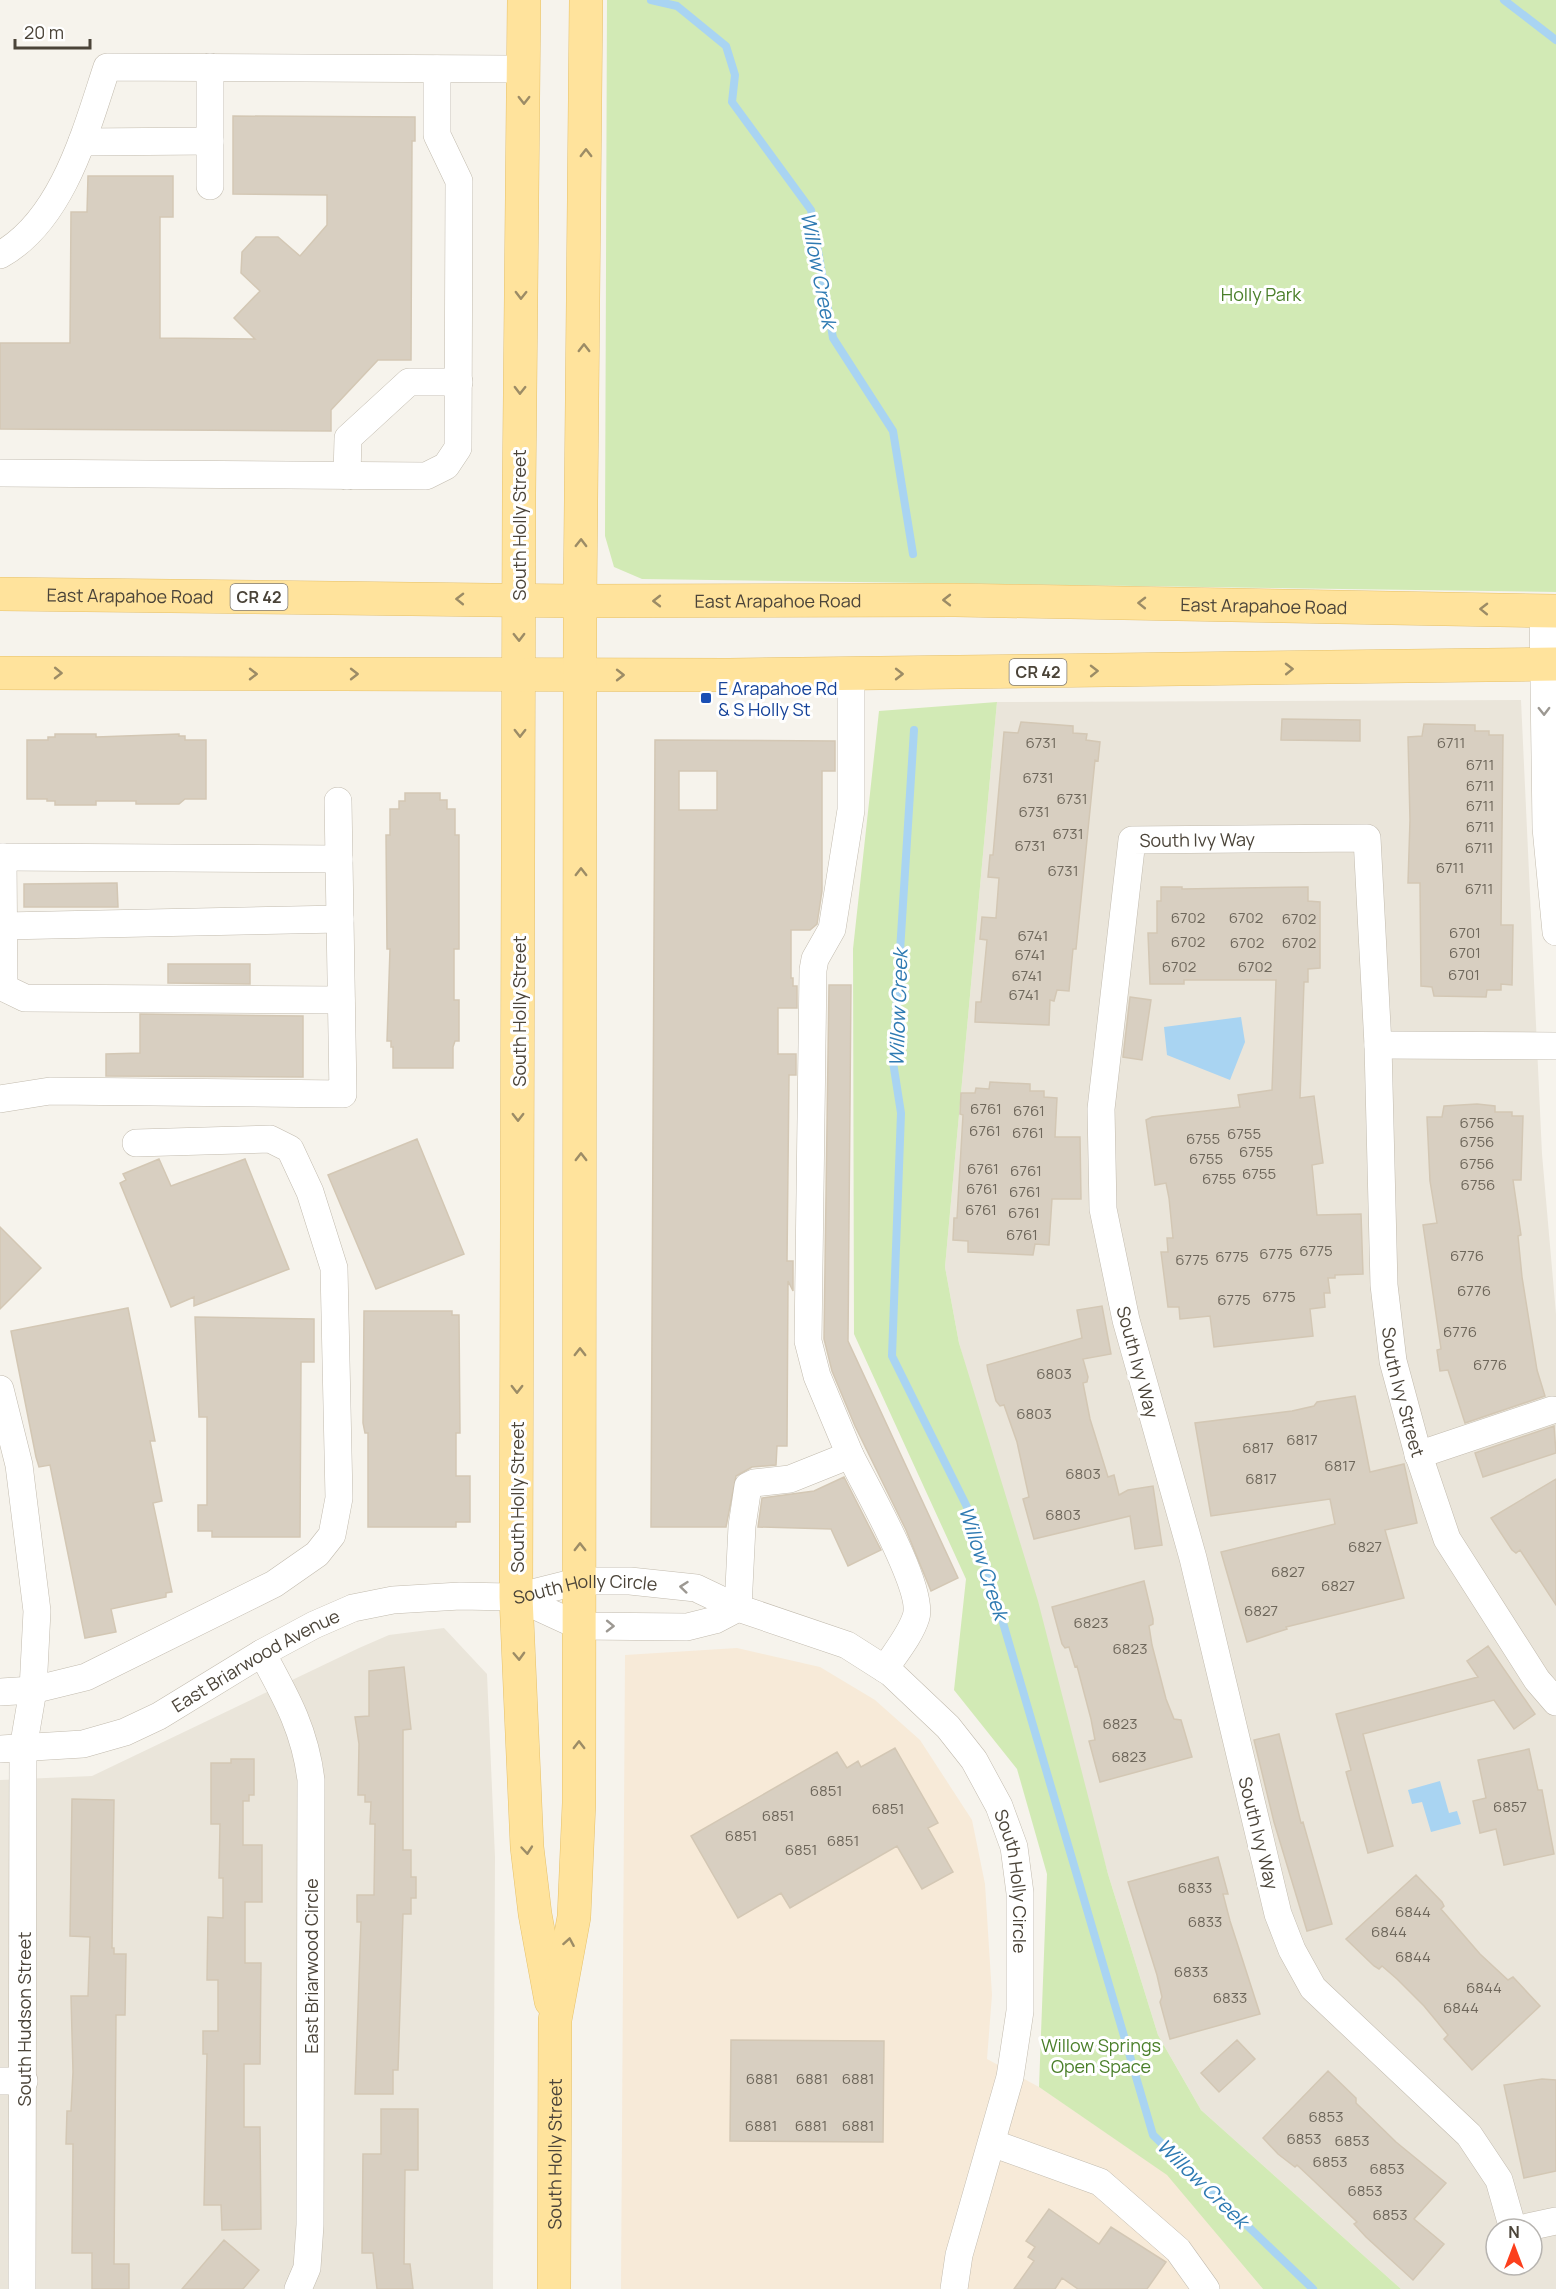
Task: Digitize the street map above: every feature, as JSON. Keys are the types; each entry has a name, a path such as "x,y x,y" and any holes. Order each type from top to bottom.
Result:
{"main road":[{"name":"South Holly Street","path":"524,0 518,600 520,674 516,1597 527,1847 535,1914 555,2020"},
{"name":"South Holly Street","path":"554,2289 555,2020 574,1917 579,1803 580,601 586,0"},
{"name":"East Arapahoe Road","path":"0,594 580,601 956,600 1549,610"},
{"name":"CR 42","path":"0,673 851,674 1550,664"}],"street":[{"path":"0,255 27,233 42,216 68,174 82,142 107,67 524,69"},
{"path":"210,67 210,186"},
{"path":"0,473 426,476 446,466 458,448 459,181 437,135 437,69"},
{"path":"82,142 210,141"},
{"path":"347,476 348,438 409,382 459,382"},
{"path":"1549,610 1546,828 1556,932"},
{"path":"851,674 851,810 832,929 815,958 813,970 808,1341 817,1376 850,1455 898,1550 911,1581 916,1602 917,1616 885,1669"},
{"path":"0,1099 50,1091 343,1094 338,801"},
{"name":"South Ivy Way","path":"1378,1045 1367,838 1132,840 1101,1109 1103,1209 1126,1320 1193,1558 1278,1914 1292,1950 1313,1988 1469,2135 1499,2180 1510,2217"},
{"path":"339,859 1,857 4,988 25,998 341,1000"},
{"path":"4,926 340,919"},
{"path":"1378,1045 1556,1046"},
{"name":"South Ivy Street","path":"1378,1045 1384,1285 1393,1361 1418,1455 1447,1539 1537,1680 1556,1702"},
{"path":"0,1692 33,1690 86,1677 274,1584 317,1554 332,1535 339,1498 334,1268 310,1192 290,1149 270,1139 136,1143"},
{"name":"South Hudson Street","path":"0,1389 18,1465 37,1611 33,1690 12,1749 12,2081 22,2289"},
{"path":"1418,1455 1552,1410"},
{"path":"738,1608 742,1526 745,1491 748,1486 754,1483 790,1479 850,1455"},
{"name":"South Holly Circle","path":"516,1597 579,1581 630,1581 696,1588 738,1608 847,1645 885,1669 933,1711 974,1760 999,1806 1014,1847 1020,1893 1020,2011 1010,2077 959,2255 954,2289"},
{"name":"East Briarwood Avenue","path":"12,1749 83,1744 125,1732 159,1716 262,1653 353,1608 393,1600 460,1596 516,1597"},
{"name":"South Holly Circle","path":"516,1597 579,1626 687,1627 715,1620 738,1608"},
{"name":"East Briarwood Circle","path":"262,1653 294,1711 308,1750 311,1780 310,2225 307,2268 298,2289"},
{"path":"992,2143 1100,2182 1178,2250 1206,2289"}],"shaded area":[{"path":"1521,700 1542,1154 1556,1314 1556,2289 1401,2289 1201,2110 1158,2035 1108,1874 959,1343 945,1267 997,702"},
{"path":"444,1628 487,1674 495,1857 493,2289 0,2289 0,1780 92,1776 389,1635"},
{"path":"737,1648 820,1667 875,1700 920,1740 972,1820 985,1884 992,1995 987,2059 1039,2087 1168,2175 1263,2289 621,2289 625,1655"}],"green space":[{"name":"Holly Park","path":"607,0 1556,0 1556,592 642,579 614,567 605,536"},
{"name":"Willow Springs Open Space","path":"997,702 945,1267 959,1343 1038,1601 1108,1874 1158,2035 1201,2110 1401,2289 1263,2289 1167,2175 1039,2087 1047,1874 1017,1769 954,1690 966,1579 854,1334 853,949 879,711"}],"water":[{"path":"1241,1017 1245,1042 1230,1080 1167,1055 1164,1027"},
{"path":"1440,1781 1449,1813 1457,1811 1461,1824 1431,1832 1422,1802 1412,1804 1408,1790"}],"building":[{"path":"233,116 415,117 415,141 412,141 411,360 378,360 331,410 331,431 0,429 0,343 70,343 71,212 87,212 88,176 173,176 173,217 160,217 160,338 255,339 234,318 260,291 241,273 242,252 256,237 278,237 300,256 327,225 327,195 233,194"},
{"path":"1282,719 1360,720 1360,741 1281,740"},
{"path":"1021,722 1073,726 1073,733 1087,734 1086,740 1100,742 1098,761 1095,760 1076,949 1073,949 1069,991 1057,990 1054,1001 1050,1000 1049,1025 975,1022 976,1002 981,1002 987,940 980,939 982,917 996,918 999,878 988,877 990,855 993,855 1004,732 1018,733"},
{"path":"1424,724 1475,725 1475,731 1489,731 1489,735 1503,735 1501,925 1513,925 1512,985 1501,984 1501,990 1487,990 1486,997 1434,996 1432,987 1421,986 1420,883 1408,883 1410,820 1408,737 1422,736"},
{"path":"55,734 96,734 96,737 179,734 179,736 185,736 185,740 206,740 206,799 185,799 179,804 96,801 96,805 55,805 55,801 47,801 47,799 27,799 27,740 48,740 48,737 55,737"},
{"path":"655,740 835,741 835,771 822,771 822,891 817,924 810,930 791,930 791,978 793,978 793,986 797,986 797,1008 778,1008 778,1054 796,1054 796,1075 789,1075 787,1261 793,1261 793,1291 788,1281 787,1446 777,1446 776,1465 752,1467 736,1476 726,1527 651,1527","holes":["679,771 717,771 717,810 679,810"]},
{"path":"405,793 440,793 440,800 447,800 447,809 455,809 455,835 459,835 459,949 454,949 454,1000 459,1000 459,1041 455,1041 453,1047 453,1068 393,1068 393,1047 391,1047 391,1041 387,1041 390,949 387,949 386,835 390,835 390,809 399,809 399,801 405,801"},
{"path":"117,883 118,907 24,907 24,884"},
{"path":"1161,887 1182,887 1182,889 1308,887 1308,901 1320,902 1320,968 1308,969 1308,982 1304,982 1300,1098 1314,1096 1323,1163 1312,1165 1317,1215 1361,1214 1363,1274 1335,1275 1335,1278 1328,1278 1330,1293 1324,1293 1325,1307 1310,1309 1313,1336 1214,1347 1210,1316 1180,1319 1179,1307 1168,1307 1161,1252 1168,1252 1167,1238 1173,1238 1169,1198 1166,1183 1155,1185 1146,1120 1152,1117 1240,1107 1238,1095 1272,1090 1276,980 1184,980 1184,984 1150,984 1148,933 1157,933 1157,901 1161,901"},
{"path":"168,964 250,964 250,984 168,983"},
{"path":"829,985 851,985 848,1341 958,1578 931,1591 906,1530 855,1426 832,1371 824,1339"},
{"path":"1130,997 1151,1000 1142,1060 1123,1057"},
{"path":"140,1014 303,1016 303,1077 106,1076 106,1054 140,1053"},
{"path":"990,1082 1030,1084 1030,1091 1044,1091 1044,1097 1057,1098 1055,1137 1080,1137 1081,1199 1052,1199 1049,1245 1035,1244 1033,1255 968,1252 968,1241 953,1240 954,1218 957,1218 963,1115 960,1114 961,1093 975,1093 976,1088 989,1089"},
{"path":"1477,1104 1495,1106 1495,1112 1512,1112 1512,1116 1523,1116 1521,1180 1513,1180 1521,1235 1518,1236 1522,1277 1537,1370 1545,1396 1465,1423 1448,1370 1440,1371 1437,1350 1441,1349 1423,1225 1437,1223 1430,1181 1427,1117 1442,1117 1444,1106"},
{"path":"417,1139 464,1254 376,1289 328,1175"},
{"path":"159,1159 171,1186 245,1159 289,1269 194,1306 194,1297 171,1307 120,1183 126,1180 123,1174"},
{"path":"0,1227 41,1268 0,1309"},
{"path":"1102,1306 1111,1354 1083,1359 1088,1377 1087,1382 1083,1383 1090,1419 1108,1477 1114,1475 1119,1495 1128,1490 1153,1486 1162,1545 1135,1549 1130,1516 1034,1539 1023,1499 1029,1497 1017,1442 1004,1405 1000,1406 996,1401 988,1371 987,1365 1082,1338 1077,1310"},
{"path":"128,1308 155,1441 150,1441 162,1501 153,1503 172,1592 166,1593 166,1597 111,1609 116,1632 85,1638 50,1465 39,1467 36,1457 11,1331"},
{"path":"364,1311 452,1311 452,1315 459,1315 460,1433 456,1433 456,1476 470,1476 470,1522 456,1522 456,1527 368,1527 368,1433 365,1433 363,1423"},
{"path":"195,1317 314,1319 314,1362 301,1362 300,1537 212,1537 212,1531 198,1531 198,1505 207,1505 207,1417 199,1417"},
{"path":"1355,1396 1370,1472 1404,1464 1417,1523 1385,1530 1404,1598 1286,1627 1287,1629 1247,1642 1221,1552 1335,1524 1330,1499 1211,1516 1195,1423 1292,1411 1314,1406 1317,1402"},
{"path":"1554,1426 1556,1453 1483,1477 1475,1453"},
{"path":"844,1477 881,1550 848,1566 831,1529 758,1527 762,1498 814,1491"},
{"path":"1556,1479 1556,1605 1520,1550 1516,1553 1512,1550 1491,1518"},
{"path":"1144,1581 1153,1619 1153,1624 1149,1626 1152,1645 1166,1699 1174,1719 1181,1720 1192,1757 1100,1782 1089,1741 1095,1740 1091,1719 1077,1666 1075,1667 1069,1647 1065,1648 1062,1644 1052,1607"},
{"path":"1488,1646 1535,1714 1514,1729 1494,1700 1363,1734 1393,1846 1368,1853 1346,1772 1351,1770 1336,1714 1478,1677 1467,1661"},
{"path":"404,1667 411,1729 403,1730 403,1850 411,1850 411,1877 416,1877 416,1898 411,1898 411,1914 403,1914 398,2070 393,2070 393,2094 355,2094 361,1922 357,1922 357,1895 374,1895 375,1824 370,1824 371,1802 365,1802 365,1795 358,1795 359,1744 355,1717 369,1716 369,1671"},
{"path":"1279,1734 1301,1823 1303,1822 1332,1924 1307,1931 1274,1822 1254,1740"},
{"path":"895,1748 938,1823 928,1828 953,1872 922,1889 897,1846 790,1908 781,1893 738,1918 691,1836 837,1752 847,1768 858,1761 861,1767"},
{"path":"1529,1749 1538,1790 1542,1790 1554,1854 1504,1865 1496,1829 1480,1833 1473,1801 1486,1798 1478,1760"},
{"path":"231,1759 254,1759 254,1795 249,1795 249,1801 243,1801 243,1845 262,1845 262,1902 245,1902 245,1963 261,1963 260,2064 244,2064 244,2127 260,2127 261,2229 222,2230 221,2205 204,2205 207,2054 203,2054 203,2031 218,2031 218,1980 207,1980 208,1917 223,1918 223,1878 219,1878 220,1824 211,1824 211,1763 231,1763"},
{"path":"72,1799 114,1800 112,1948 114,1948 114,1954 126,1954 125,2015 116,2015 114,2264 129,2264 129,2289 92,2289 92,2253 72,2253 73,2144 66,2144 67,2111 71,2111 73,2072 71,1996 88,1996 90,1937 70,1936"},
{"path":"1218,1857 1228,1894 1223,1894 1230,1921 1260,2014 1170,2039 1160,2002 1162,1997 1157,1975 1128,1882"},
{"path":"1416,1875 1442,1902 1444,1906 1441,1909 1480,1954 1508,1980 1513,1977 1540,2006 1472,2070 1444,2039 1448,2035 1424,2006 1382,1966 1379,1969 1374,1966 1346,1939"},
{"path":"731,2040 884,2041 883,2142 730,2141"},
{"path":"1237,2040 1255,2059 1219,2092 1201,2073"},
{"path":"1328,2071 1356,2098 1356,2103 1396,2142 1446,2183 1414,2219 1444,2244 1413,2280 1366,2237 1354,2224 1357,2222 1313,2180 1297,2165 1295,2167 1278,2154 1263,2138"},
{"path":"1542,2079 1556,2080 1556,2171 1524,2178 1504,2085"},
{"path":"381,2109 418,2109 418,2170 405,2170 404,2264 410,2264 413,2289 377,2289 373,2253 362,2253 363,2154 381,2154"},
{"path":"1049,2209 1099,2244 1111,2227 1166,2262 1147,2289 1078,2289 1062,2278 1055,2289 1014,2289 1034,2261 1028,2257 1035,2247 1026,2241"},
{"path":"224,2240 259,2270 243,2289 182,2289"}],"waterway":[{"name":"Willow Creek","path":"651,0 677,6 726,46 735,75 732,102 811,210 833,338 893,431 913,554"},
{"path":"1504,0 1556,40"},
{"name":"Willow Creek","path":"914,730 893,1062 901,1113 892,1356 972,1517 1153,2135 1313,2289"}],"place":[{"name":"E Arapahoe Rd & S Holly St","path":"706,698"}]}
